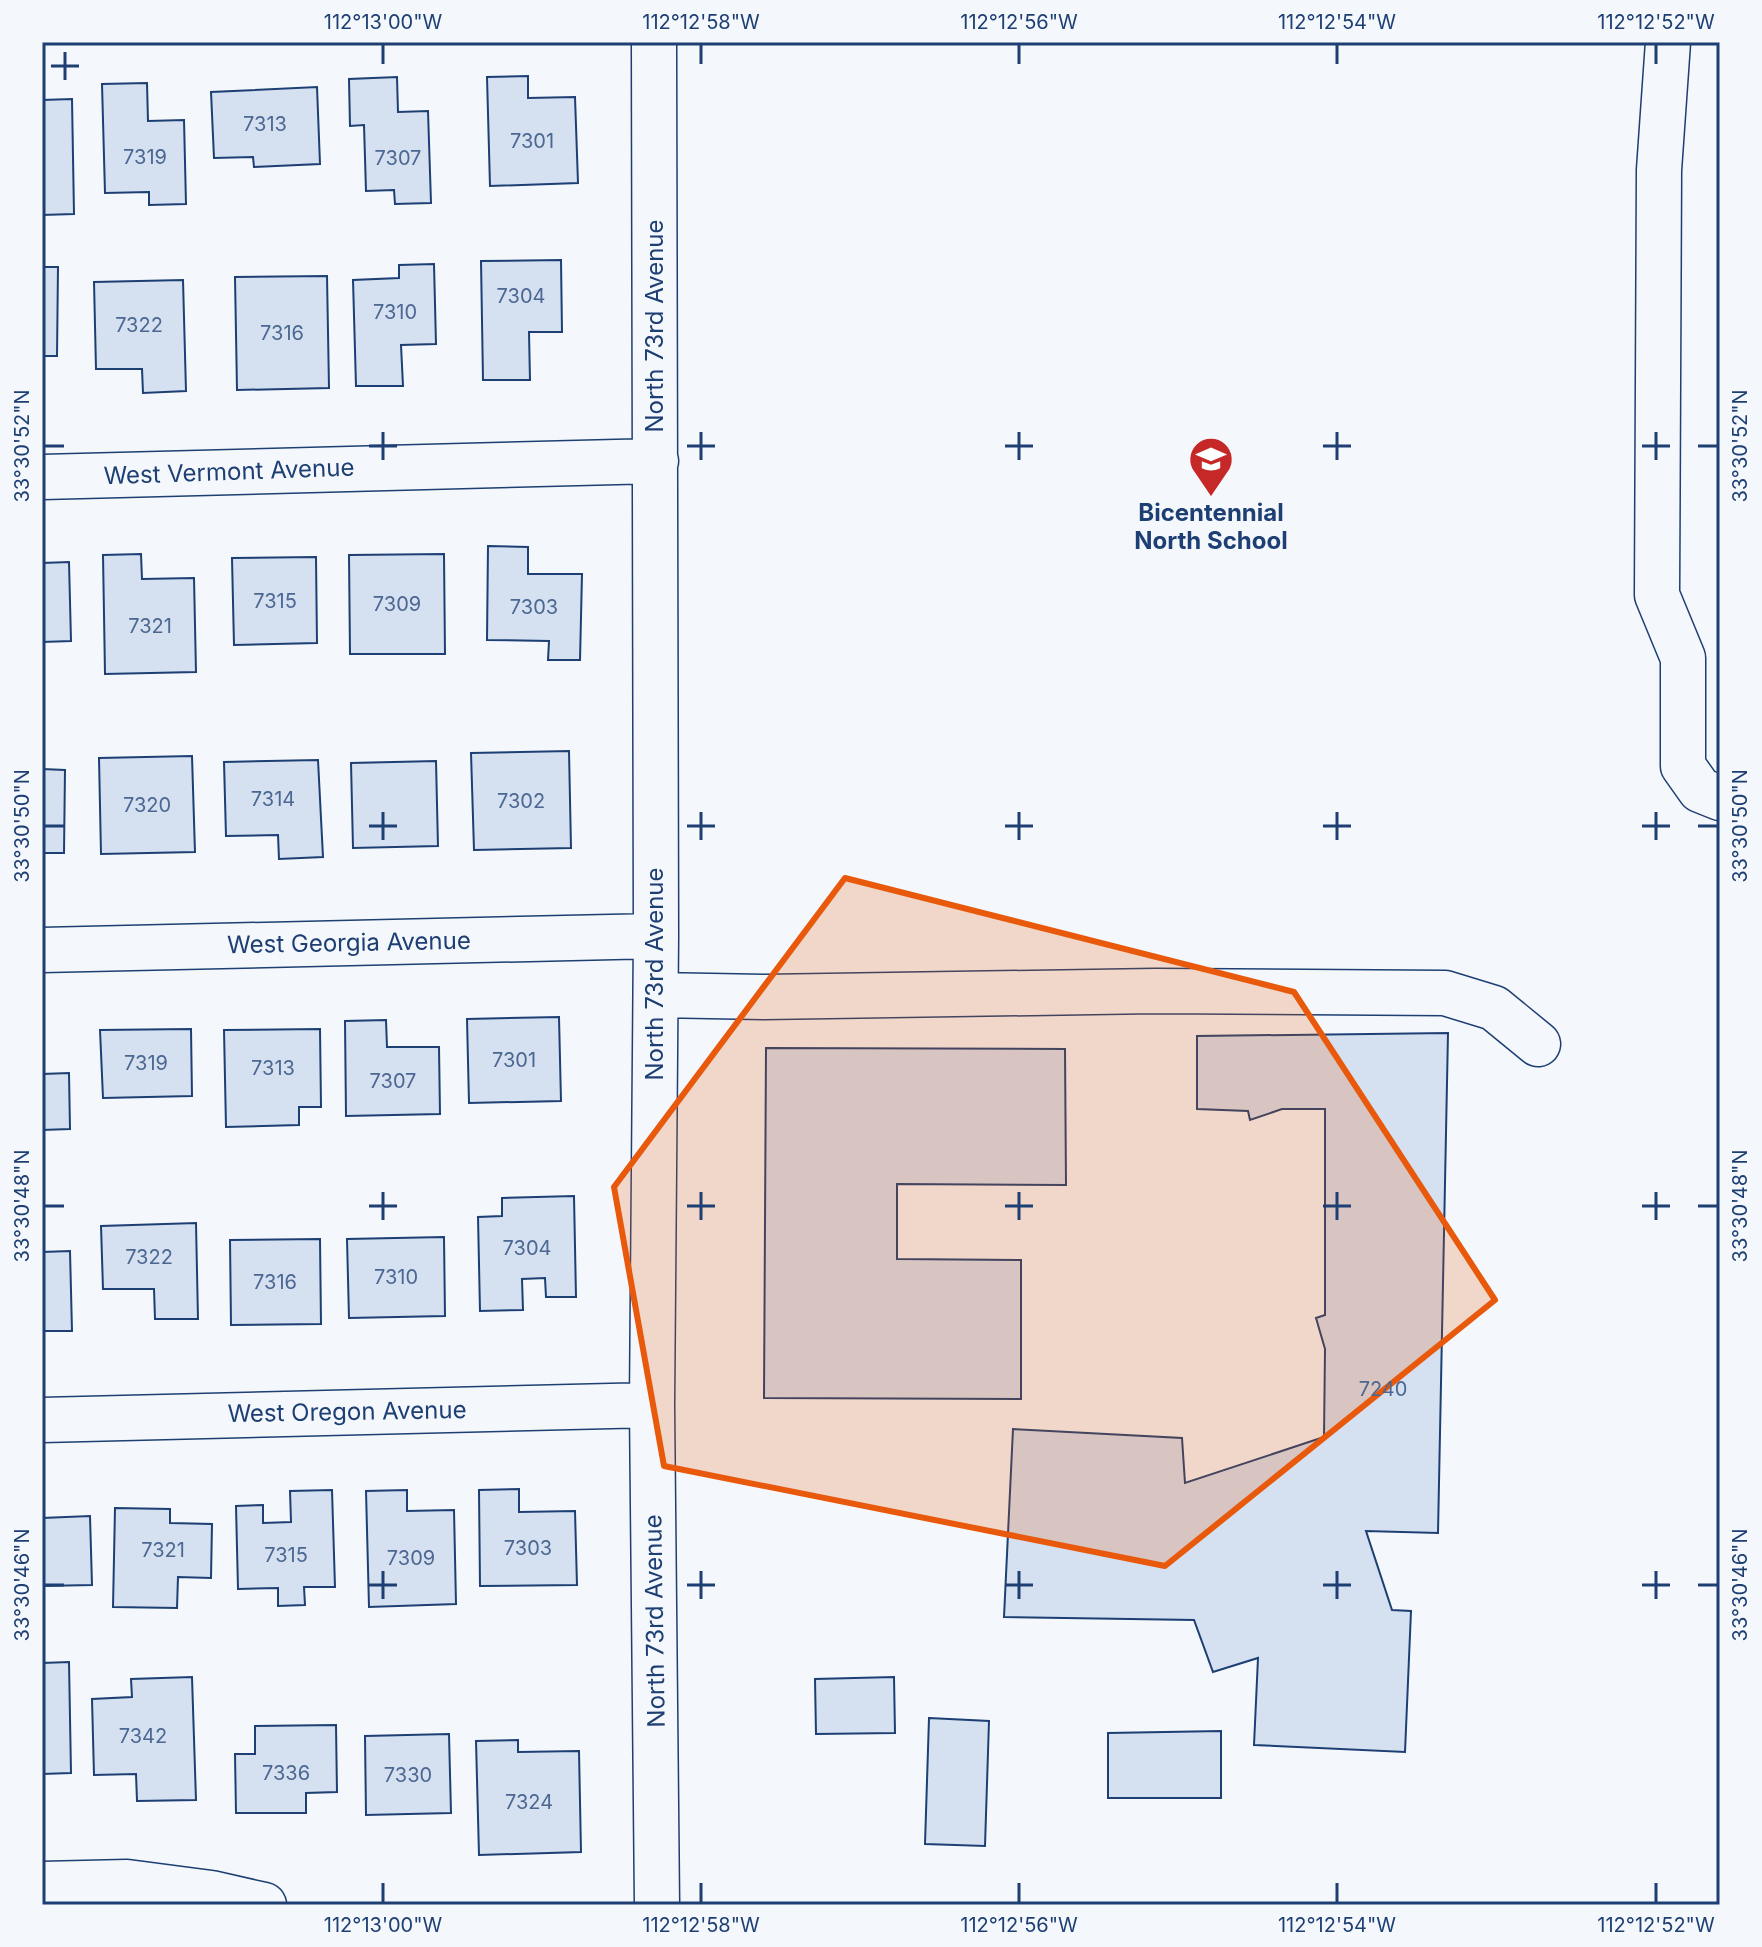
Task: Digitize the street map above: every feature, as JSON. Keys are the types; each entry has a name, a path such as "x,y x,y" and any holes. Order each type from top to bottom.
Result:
{"street":[{"name":"North 73rd Avenue","path":"654,42 656,995 652,1405 657,1905"},
{"path":"1668,42 1659,170 1657,595 1683,658 1683,766 1700,790 1720,798"},
{"name":"West Vermont Avenue","path":"42,477 656,461"},
{"name":"West Georgia Avenue","path":"42,950 656,936"},
{"path":"656,995 764,997 1155,991 1445,993 1494,1008 1538,1044"},
{"name":"West Oregon Avenue","path":"42,1420 652,1405"},
{"path":"42,1884 127,1882 211,1893 264,1905"}],"highlighted area":[{"path":"845,878 1294,992 1495,1300 1165,1566 664,1466 614,1187"}],"building":[{"path":"528,76 528,98 575,97 578,183 490,186 487,77"},
{"path":"397,77 398,112 428,111 431,203 395,204 394,190 366,191 364,125 350,126 349,79"},
{"path":"147,83 148,121 184,120 186,204 149,205 149,192 105,193 102,84"},
{"path":"317,87 320,164 254,167 253,157 214,158 211,92"},
{"path":"72,99 74,214 42,215 42,100"},
{"path":"561,260 562,332 529,332 530,380 483,380 481,261"},
{"path":"434,264 436,344 401,345 403,386 356,386 353,280 399,278 399,265"},
{"path":"42,267 58,267 57,356 42,356"},
{"path":"327,276 329,388 237,390 235,277"},
{"path":"183,280 186,391 143,393 142,369 96,369 94,282"},
{"path":"488,546 528,547 528,574 582,574 580,660 548,660 549,641 487,640"},
{"path":"141,554 142,579 194,578 196,672 105,674 103,555"},
{"path":"444,554 445,654 350,654 349,555"},
{"path":"316,557 317,643 234,645 232,558"},
{"path":"69,562 71,641 42,642 42,563"},
{"path":"569,751 571,848 474,850 471,753"},
{"path":"192,756 195,852 101,854 99,758"},
{"path":"318,760 323,857 279,859 278,835 226,836 224,762"},
{"path":"436,761 438,846 353,848 351,763"},
{"path":"42,769 65,770 64,853 42,853"},
{"path":"559,1017 561,1101 469,1103 467,1019"},
{"path":"386,1020 387,1047 439,1047 440,1114 346,1116 345,1021"},
{"path":"191,1029 192,1096 103,1098 100,1030"},
{"path":"320,1029 321,1107 299,1107 299,1125 226,1127 224,1030"},
{"path":"1448,1033 1438,1533 1366,1531 1392,1610 1411,1611 1405,1752 1254,1745 1258,1658 1213,1672 1194,1620 1004,1617 1013,1429 1182,1438 1185,1483 1324,1437 1325,1349 1316,1318 1325,1315 1325,1109 1282,1109 1250,1120 1248,1111 1197,1109 1197,1036"},
{"path":"766,1048 1065,1049 1066,1185 897,1184 897,1259 1021,1260 1021,1399 764,1398"},
{"path":"69,1073 70,1129 42,1130 42,1074"},
{"path":"574,1196 576,1297 546,1297 545,1278 522,1279 523,1310 480,1311 478,1217 502,1216 502,1198"},
{"path":"196,1223 198,1319 155,1319 154,1289 103,1289 101,1226"},
{"path":"444,1237 445,1316 349,1318 347,1239"},
{"path":"320,1239 321,1324 231,1325 230,1240"},
{"path":"70,1251 72,1331 42,1331 42,1252"},
{"path":"519,1489 519,1512 575,1511 577,1585 480,1586 479,1490"},
{"path":"332,1490 335,1587 304,1587 305,1605 278,1606 278,1588 238,1589 236,1506 263,1505 263,1523 291,1522 290,1491"},
{"path":"407,1490 407,1511 454,1510 456,1604 369,1607 366,1491"},
{"path":"115,1508 170,1509 170,1523 212,1524 211,1578 178,1577 177,1608 113,1607"},
{"path":"90,1516 92,1585 42,1586 42,1518"},
{"path":"69,1662 71,1773 42,1774 42,1663"},
{"path":"192,1677 196,1800 137,1801 136,1774 94,1775 92,1699 132,1697 131,1679"},
{"path":"894,1677 895,1733 816,1734 815,1679"},
{"path":"929,1718 989,1721 985,1846 925,1844"},
{"path":"336,1725 337,1792 306,1793 306,1813 236,1813 235,1754 255,1754 255,1726"},
{"path":"1221,1731 1221,1798 1108,1798 1108,1733"},
{"path":"449,1734 451,1813 366,1815 365,1736"},
{"path":"518,1740 518,1752 579,1751 581,1852 479,1855 476,1741"}],"place":[{"name":"Bicentennial North School","path":"1211,498"}]}
